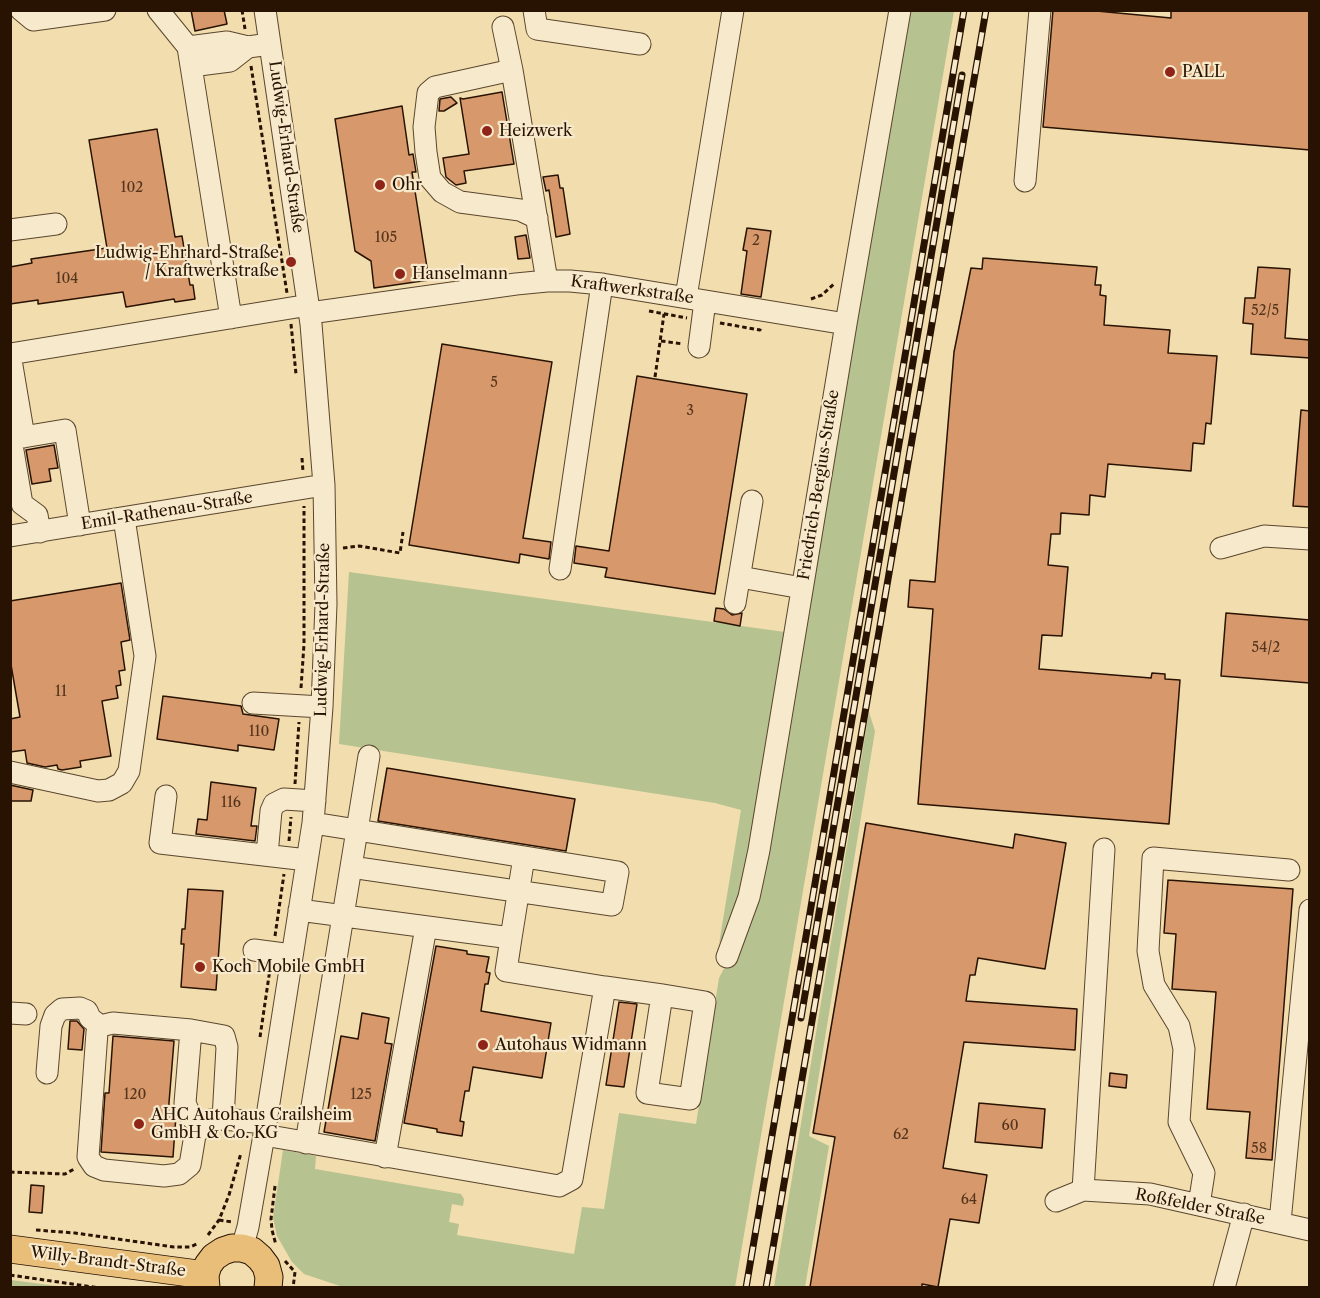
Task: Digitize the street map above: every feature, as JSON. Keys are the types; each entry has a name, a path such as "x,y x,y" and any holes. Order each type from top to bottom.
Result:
{"main road":[{"path":"206,1281 208,1265 214,1257 232,1248 242,1248 252,1251 266,1266 270,1287"},
{"name":"Willy-Brandt-Straße","path":"10,1249 179,1270 206,1281"}],"street":[{"path":"21,10 33,20 105,10"},
{"path":"158,10 190,56 231,318"},
{"name":"Ludwig-Erhard-Straße","path":"242,1248 248,1227 265,1129 313,823 322,707 326,604 314,487 303,309 265,10"},
{"path":"534,10 537,29 640,44"},
{"path":"699,347 696,299 733,10"},
{"name":"Friedrich-Bergius-Straße","path":"727,957 749,897 759,850 900,10"},
{"path":"1025,181 1040,10"},
{"path":"503,27 547,281"},
{"path":"190,56 230,61 248,47 270,44"},
{"path":"512,70 435,87 428,93 424,127 430,178 442,192 460,202 520,210 537,218"},
{"path":"10,230 56,224"},
{"name":"Kraftwerkstraße","path":"24,437 10,354 231,318 303,309 426,304 547,281 603,284 846,324"},
{"path":"560,569 603,284"},
{"path":"40,532 37,515 21,504 11,439 65,430 80,525"},
{"name":"Emil-Rathenau-Straße","path":"10,536 314,487"},
{"path":"735,603 752,501"},
{"path":"10,772 98,791 110,790 122,783 129,771 146,656 124,518"},
{"path":"1221,548 1264,536 1310,539"},
{"path":"740,577 802,588"},
{"path":"253,703 322,707"},
{"path":"306,1143 369,756"},
{"path":"166,796 159,843 307,860"},
{"path":"267,855 271,811 274,804 284,799 315,801"},
{"path":"313,823 618,872 612,905 351,867"},
{"path":"1083,1190 1104,849"},
{"path":"524,857 506,970 605,987 662,995 705,1002 690,1099 647,1093 662,995"},
{"path":"1199,1204 1204,1173 1179,1122 1184,1049 1179,1026 1154,985 1148,951 1153,858 1289,870"},
{"path":"299,910 511,938"},
{"path":"1280,1222 1310,910"},
{"path":"385,1156 426,927"},
{"path":"254,950 292,955"},
{"path":"100,1026 97,1032 88,1157 94,1166 104,1170 164,1176 178,1174 190,1165 195,1135 202,1126 211,1120 223,1119 265,1129 306,1143 559,1186 572,1179 605,987"},
{"path":"47,1073 51,1026 55,1015 62,1009 80,1008 87,1011 90,1018 100,1026"},
{"path":"100,1026 113,1023 220,1034 227,1040 223,1119"},
{"path":"191,1030 185,1103 191,1117 202,1126"},
{"name":"Roßfelder Straße","path":"1056,1202 1083,1190 1150,1194 1310,1230"},
{"path":"1224,1287 1244,1214"}],"path":[{"path":"242,10 303,309 296,380"},
{"path":"655,377 664,314"},
{"path":"302,455 314,487"},
{"path":"343,548 358,546 399,553 403,532"},
{"path":"10,1172 65,1174 89,1160"},
{"path":"10,1275 100,1287"}],"green space":[{"path":"908,11 954,11 735,1287 343,1287 304,1274 292,1262 277,1236 273,1218 283,1150 316,1156 315,1169 461,1194 464,1199 463,1206 452,1204 449,1222 459,1224 457,1235 574,1254 582,1207 604,1209 619,1113 696,1124 719,978 739,940"},
{"path":"349,572 785,632 739,903 719,944 741,810 715,803 339,744"},
{"path":"869,712 875,731 809,1136 829,1146 805,1287 774,1287"},
{"path":"11,1280 64,1287 11,1287"}],"building":[{"path":"191,10 224,10 227,24 195,31"},
{"name":"PALL","path":"1053,10 1086,10 1171,18 1171,10 1310,10 1310,150 1043,127"},
{"name":"Heizwerk","path":"502,92 514,164 464,171 466,183 456,185 446,177 443,158 469,154 460,98"},
{"path":"451,97 457,103 444,111 439,111 440,99"},
{"name":"Ohr","path":"402,106 409,155 413,154 416,172 412,172 429,280 374,288 371,261 355,251 335,119"},
{"path":"157,129 175,237 182,236 190,285 193,285 195,299 175,302 174,299 126,307 123,292 38,304 38,300 10,304 10,267 32,263 31,259 107,248 89,140"},
{"path":"558,175 560,188 563,188 570,234 556,237 549,190 546,191 543,177"},
{"path":"747,228 771,231 761,297 741,294 747,251 743,250"},
{"path":"526,235 530,258 518,259 515,237"},
{"path":"983,258 1097,267 1095,285 1101,285 1100,295 1106,296 1104,325 1170,330 1168,353 1217,356 1211,424 1206,423 1204,444 1193,443 1191,471 1108,464 1105,497 1090,495 1089,515 1061,513 1060,534 1051,534 1048,565 1068,567 1062,636 1042,635 1039,669 1151,678 1152,673 1165,674 1165,679 1180,680 1169,824 918,804 933,609 908,607 910,580 935,582 954,352 971,268 982,269"},
{"path":"1258,267 1290,269 1285,338 1310,340 1310,358 1251,354 1253,324 1243,323 1245,298 1255,298"},
{"path":"442,344 552,362 523,538 551,542 549,559 520,554 519,563 409,545"},
{"path":"637,376 747,394 715,594 605,577 607,568 574,563 576,546 609,551"},
{"path":"1301,410 1310,411 1310,507 1293,506"},
{"path":"54,445 58,468 49,469 51,481 32,484 26,450"},
{"path":"121,583 130,640 121,642 125,670 119,671 121,685 116,686 118,698 102,701 111,756 80,761 81,767 62,770 58,769 57,765 45,767 27,763 25,750 10,752 10,719 20,717 10,659 10,601"},
{"path":"716,608 724,609 732,615 742,613 740,626 714,621"},
{"path":"1226,613 1310,620 1310,683 1221,676"},
{"path":"163,696 241,706 243,714 279,719 274,750 238,745 238,751 157,739"},
{"path":"387,768 575,799 566,851 378,821"},
{"path":"211,782 256,788 251,826 257,826 255,841 196,834 198,819 207,820"},
{"path":"10,785 33,790 31,801 10,801"},
{"path":"866,823 1013,848 1015,834 1066,843 1045,969 978,958 975,975 970,975 966,1001 1077,1009 1075,1050 964,1042 943,1168 987,1175 979,1223 950,1219 938,1287 922,1284 922,1287 810,1287 835,1137 813,1133"},
{"path":"1168,880 1293,889 1272,1160 1246,1158 1250,1112 1207,1109 1216,992 1172,989 1176,934 1164,933"},
{"path":"188,889 223,891 216,990 181,987 184,944 181,944 182,929 185,929"},
{"name":"Autohaus Widmann","path":"436,946 489,957 486,972 490,973 488,984 485,984 481,1011 551,1023 542,1078 473,1067 469,1091 465,1091 460,1121 464,1122 462,1136 404,1123"},
{"path":"619,1002 637,1004 624,1087 606,1085"},
{"path":"362,1013 389,1018 385,1043 392,1044 375,1141 324,1132 341,1036 358,1039"},
{"path":"70,1021 77,1021 84,1029 82,1050 68,1049"},
{"path":"113,1036 174,1041 168,1115 176,1115 173,1157 101,1152 105,1093 109,1093"},
{"path":"1110,1073 1127,1075 1126,1088 1109,1086"},
{"path":"979,1103 1045,1109 1042,1148 975,1142"},
{"path":"31,1185 44,1186 42,1213 29,1212"}],"railway":[{"path":"746,1288 964,10"},
{"path":"766,1288 986,10"},
{"path":"801,1018 962,75"}],"place":[{"name":"PALL","path":"1170,72"},
{"name":"Heizwerk","path":"487,131"},
{"name":"Ohr","path":"380,185"},
{"name":"Ludwig-Ehrhard-Straße / Kraftwerkstraße","path":"291,262"},
{"name":"Hanselmann","path":"400,274"},
{"name":"Koch Mobile GmbH","path":"200,967"},
{"name":"Autohaus Widmann","path":"483,1045"},
{"name":"AHC Autohaus Crailsheim GmbH & Co. KG","path":"139,1124"}]}
